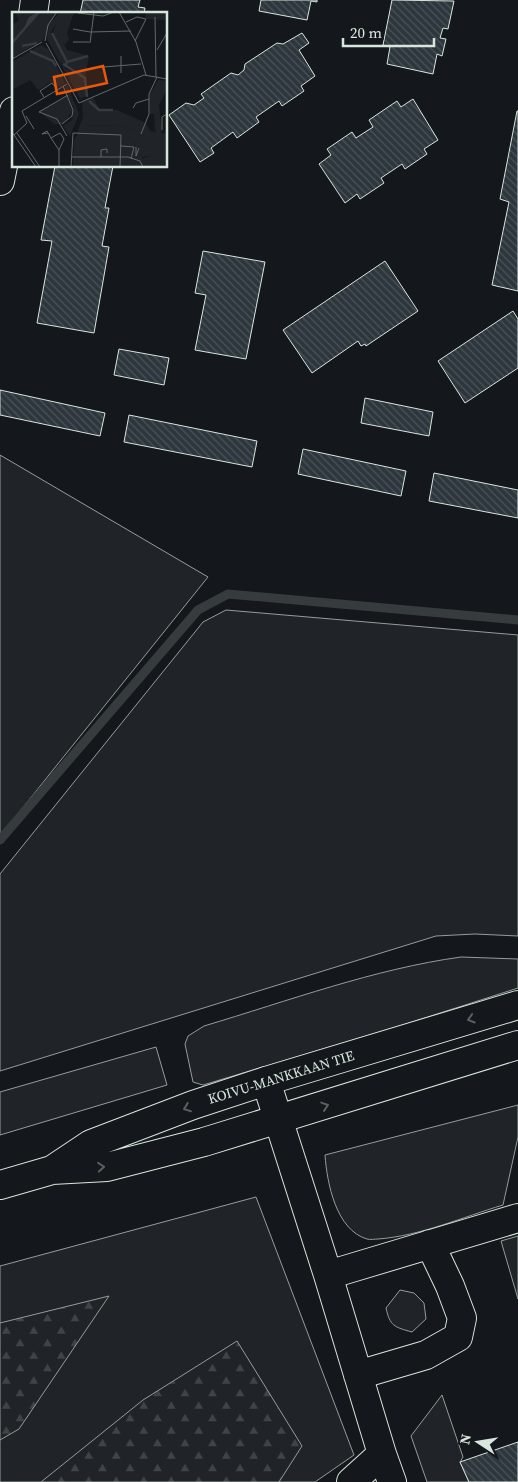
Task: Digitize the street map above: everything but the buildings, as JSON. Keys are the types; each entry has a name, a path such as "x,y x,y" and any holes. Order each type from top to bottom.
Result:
{"main road":[{"path":"0,181 12,122"},
{"name":"KOIVU-MANKKAAN TIE","path":"52,1170 92,1144 193,1105 518,1005"},
{"name":"KOIVU-MANKKAAN TIE","path":"0,1185 52,1170 107,1168 204,1142 518,1045"},
{"path":"266,1081 392,1482"},
{"path":"328,1275 518,1218"},
{"path":"358,1375 426,1355 458,1337 462,1318 450,1286 430,1244"},
{"path":"351,1482 382,1454"}],"green space":[{"path":"0,455 208,577 0,836"},
{"path":"226,610 518,635 518,936 475,934 436,936 0,1071 0,874 203,622"},
{"path":"461,957 518,959 518,988 203,1085 193,1082 185,1044 188,1036 204,1026 299,996 396,969"},
{"path":"156,1047 167,1085 0,1135 0,1092"},
{"path":"518,1105 518,1137 503,1205 410,1234 372,1239 356,1234 341,1216 331,1192 325,1155"},
{"path":"256,1197 354,1455 315,1482 0,1482 0,1266"},
{"path":"518,1236 518,1299 501,1241"},
{"path":"400,1290 414,1293 424,1303 426,1319 412,1332 401,1329 389,1319 386,1308"},
{"path":"109,1296 19,1429 0,1440 0,1323"},
{"path":"237,1341 302,1446 279,1482 41,1482 143,1400"},
{"path":"442,1395 463,1457 460,1462 469,1482 427,1482 411,1436"}],"waterway":[{"path":"0,840 198,610 228,594 518,620"}]}
